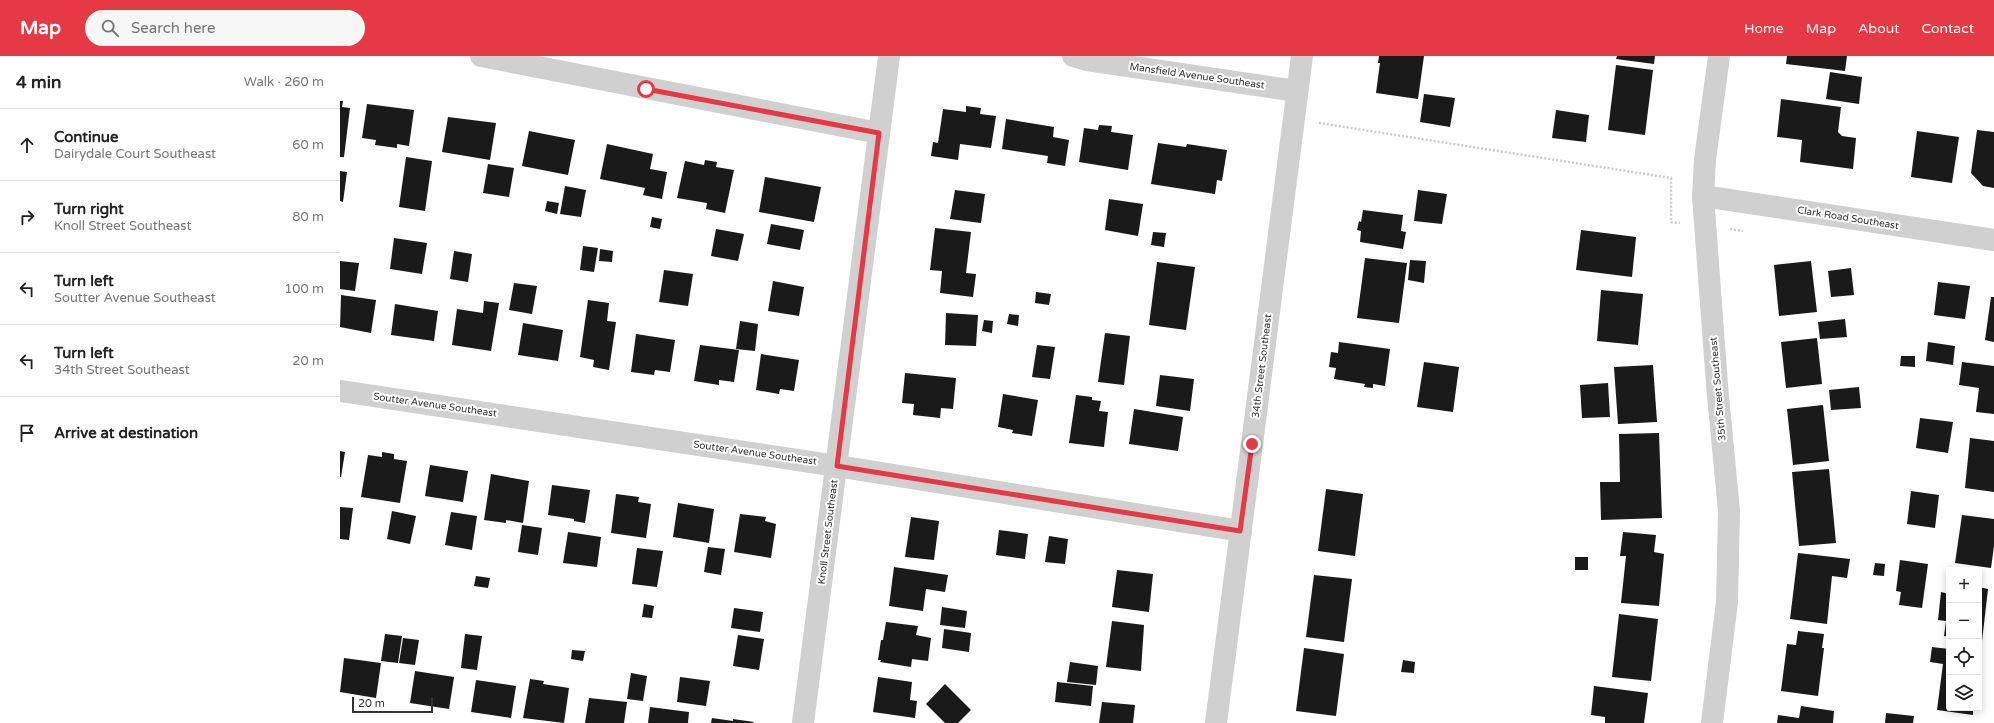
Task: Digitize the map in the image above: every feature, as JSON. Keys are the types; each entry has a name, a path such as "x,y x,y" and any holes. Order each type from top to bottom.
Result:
{"street":[{"path":"481,56 879,133"},
{"name":"Knoll Street Southeast","path":"803,723 889,56"},
{"name":"Mansfield Avenue Southeast","path":"1073,56 1087,60 1297,90"},
{"name":"34th Street Southeast","path":"1216,723 1302,56"},
{"name":"35th Street Southeast","path":"1712,723 1728,602 1729,511 1717,385 1703,196 1705,160 1719,56"},
{"name":"Clark Road Southeast","path":"1703,196 1994,240"},
{"name":"Soutter Avenue Southeast","path":"340,391 837,466 1240,531"}],"path":[{"path":"1316,122 1671,178 1671,222 1682,223"},
{"path":"1730,229 1743,231"}],"building":[{"path":"1379,56 1424,56 1418,99 1376,93 1380,63 1378,63"},
{"path":"1617,56 1655,56 1654,64 1616,59"},
{"path":"1787,56 1847,56 1845,71 1786,64"},
{"path":"1616,65 1653,70 1645,135 1608,130"},
{"path":"1830,72 1862,77 1859,104 1826,99"},
{"path":"1424,94 1455,98 1450,127 1420,122"},
{"path":"1781,99 1841,107 1838,132 1842,136 1856,138 1853,169 1800,162 1802,140 1777,137"},
{"path":"340,101 343,101 342,107 350,108 344,157 340,157"},
{"path":"367,104 414,110 409,146 397,144 397,148 375,145 376,140 362,138"},
{"path":"966,106 981,108 980,114 996,116 991,148 960,144 958,160 931,156 933,142 938,143 943,109 966,112"},
{"path":"1556,110 1589,115 1586,142 1552,138"},
{"path":"448,117 496,123 490,160 442,152"},
{"path":"1006,119 1054,127 1053,137 1069,140 1065,166 1047,163 1048,156 1002,149"},
{"path":"1099,125 1112,126 1111,132 1133,135 1128,170 1079,162 1084,128 1098,130"},
{"path":"1977,130 1994,132 1994,188 1983,186 1971,173"},
{"path":"529,131 575,140 568,175 522,166"},
{"path":"1917,131 1959,137 1952,183 1911,177"},
{"path":"1158,143 1186,147 1187,144 1227,150 1222,181 1217,180 1215,194 1151,184"},
{"path":"607,144 653,154 650,169 667,172 662,199 643,195 645,188 600,179"},
{"path":"406,157 432,161 425,211 399,207"},
{"path":"705,160 717,162 716,167 734,170 725,213 706,209 707,203 677,198 685,161 704,165"},
{"path":"488,164 514,168 509,197 483,193"},
{"path":"340,171 347,172 343,202 340,201"},
{"path":"765,177 821,187 814,222 759,212"},
{"path":"565,186 586,190 581,217 560,214"},
{"path":"955,190 985,194 981,223 950,219"},
{"path":"1418,190 1447,194 1442,224 1414,221"},
{"path":"1109,199 1143,204 1138,236 1105,230"},
{"path":"547,201 559,203 557,214 545,211"},
{"path":"1363,210 1403,215 1401,231 1406,232 1403,249 1360,242 1361,231 1357,230 1359,221 1361,222"},
{"path":"652,217 662,219 660,229 650,227"},
{"path":"771,224 804,230 800,250 767,244"},
{"path":"935,228 971,232 966,273 976,274 973,297 940,293 942,271 930,270"},
{"path":"716,229 744,234 738,261 711,256"},
{"path":"1581,230 1636,237 1632,277 1576,270"},
{"path":"1153,232 1166,233 1164,247 1151,245"},
{"path":"394,238 427,243 422,274 390,269"},
{"path":"583,246 598,248 594,272 580,270"},
{"path":"600,249 613,251 612,262 599,261"},
{"path":"454,251 472,254 468,282 450,279"},
{"path":"1365,258 1407,263 1399,323 1357,318"},
{"path":"1410,260 1426,261 1424,283 1408,280"},
{"path":"340,261 359,263 355,291 340,289"},
{"path":"1811,261 1817,312 1779,316 1774,265"},
{"path":"1157,262 1195,267 1186,330 1149,325"},
{"path":"1851,268 1854,295 1831,297 1828,271"},
{"path":"664,270 693,274 688,306 659,302"},
{"path":"773,281 804,287 799,316 768,311"},
{"path":"1938,282 1970,286 1965,319 1934,315"},
{"path":"514,283 537,286 532,314 509,310"},
{"path":"1601,290 1643,294 1638,345 1597,341"},
{"path":"1036,292 1051,294 1049,305 1035,303"},
{"path":"341,295 376,300 371,333 340,327"},
{"path":"1991,297 1994,297 1994,342 1985,340"},
{"path":"588,300 609,303 607,321 616,322 609,370 593,367 594,360 580,357"},
{"path":"484,301 499,303 491,351 452,345 457,309 483,313"},
{"path":"395,304 438,311 434,341 391,335"},
{"path":"946,313 978,315 976,346 945,345"},
{"path":"1009,314 1019,315 1018,326 1007,324"},
{"path":"1845,319 1847,337 1820,339 1818,322"},
{"path":"984,320 993,321 992,333 982,331"},
{"path":"740,321 758,324 755,351 736,349"},
{"path":"523,323 563,330 558,361 518,355"},
{"path":"1105,333 1130,336 1124,385 1098,382"},
{"path":"636,334 675,340 670,372 655,370 654,375 631,372"},
{"path":"1817,338 1822,384 1786,388 1781,342"},
{"path":"1339,342 1390,349 1385,386 1373,384 1373,388 1364,387 1365,384 1334,379 1336,368 1329,367 1331,352 1338,353"},
{"path":"1928,342 1955,346 1953,365 1926,361"},
{"path":"700,345 739,350 734,382 719,380 719,385 694,381"},
{"path":"1037,345 1055,347 1050,379 1032,377"},
{"path":"761,354 799,360 794,391 780,389 779,394 756,390"},
{"path":"1901,356 1915,356 1915,367 1900,366"},
{"path":"1424,362 1459,367 1453,412 1417,407"},
{"path":"1962,362 1994,366 1994,414 1976,412 1979,388 1959,385"},
{"path":"1653,365 1657,422 1618,424 1614,367"},
{"path":"905,373 956,378 953,409 941,408 940,418 913,415 914,404 902,403"},
{"path":"1160,375 1194,379 1190,411 1156,406"},
{"path":"1608,383 1610,417 1582,418 1580,385"},
{"path":"1859,387 1861,408 1831,410 1829,390"},
{"path":"1003,394 1038,400 1032,436 1012,433 1013,430 998,427"},
{"path":"1076,395 1092,397 1092,400 1101,401 1099,411 1108,412 1104,447 1069,443"},
{"path":"1823,405 1829,461 1793,465 1787,409"},
{"path":"1134,409 1183,417 1178,451 1129,444"},
{"path":"1920,418 1953,422 1948,453 1916,448"},
{"path":"1659,433 1662,518 1601,520 1600,482 1620,482 1619,434"},
{"path":"1970,438 1994,441 1994,492 1965,488"},
{"path":"340,451 345,452 341,477 340,477"},
{"path":"382,452 394,454 394,459 407,461 400,503 361,497 368,455 382,457"},
{"path":"430,465 468,471 463,502 425,496"},
{"path":"1829,469 1836,543 1799,546 1792,472"},
{"path":"491,474 529,481 523,523 506,520 506,523 484,520"},
{"path":"552,485 590,490 585,523 574,521 574,519 548,515"},
{"path":"1326,489 1363,494 1355,556 1318,551"},
{"path":"1911,491 1939,495 1935,528 1907,524"},
{"path":"616,494 639,497 638,502 651,504 646,538 611,533"},
{"path":"678,503 714,509 709,543 673,537"},
{"path":"340,507 353,508 349,540 340,539"},
{"path":"392,511 416,516 410,544 387,539"},
{"path":"451,512 477,516 472,550 445,545"},
{"path":"740,514 766,517 765,521 776,524 771,558 734,552"},
{"path":"1962,515 1994,519 1994,546 1991,568 1955,563"},
{"path":"911,517 939,521 934,560 905,557"},
{"path":"522,525 542,528 538,555 518,552"},
{"path":"999,530 1028,534 1025,559 996,555"},
{"path":"568,532 601,537 597,567 563,563"},
{"path":"1623,532 1656,535 1654,552 1664,554 1659,606 1621,603 1626,556 1620,556"},
{"path":"1049,536 1068,539 1065,564 1045,562"},
{"path":"708,547 725,549 721,575 704,572"},
{"path":"637,548 663,551 657,587 632,584"},
{"path":"1798,553 1850,559 1847,578 1832,576 1827,624 1790,619"},
{"path":"1575,557 1588,557 1588,570 1575,570"},
{"path":"1900,560 1928,564 1922,608 1899,605 1901,592 1896,591"},
{"path":"1875,563 1885,564 1884,576 1873,575"},
{"path":"894,567 948,575 945,592 926,589 923,611 889,606"},
{"path":"1117,570 1153,574 1149,612 1112,607"},
{"path":"1314,575 1352,579 1344,642 1306,637"},
{"path":"476,576 490,578 488,588 474,586"},
{"path":"1982,588 1988,589 1982,641"},
{"path":"1941,592 1946,593 1946,621 1938,620"},
{"path":"644,604 654,606 652,618 642,617"},
{"path":"942,607 967,611 965,628 940,625"},
{"path":"734,608 763,612 760,632 731,628"},
{"path":"1619,614 1658,619 1651,681 1612,677"},
{"path":"1112,621 1144,625 1141,671 1106,667"},
{"path":"1946,621 1946,636 1944,636"},
{"path":"886,622 918,626 916,635 931,638 928,661 912,659 911,667 880,662 881,660 878,660 881,640 883,640"},
{"path":"944,629 971,633 969,652 942,648"},
{"path":"1798,631 1824,634 1822,648 1824,648 1818,696 1781,691 1787,644 1796,645"},
{"path":"385,634 402,636 398,663 381,661"},
{"path":"465,634 482,636 477,670 461,668"},
{"path":"738,635 764,639 759,670 733,666"},
{"path":"403,638 419,640 415,665 399,663"},
{"path":"1932,647 1946,649 1946,711 1973,711 1973,715 1937,710 1943,664 1930,662"},
{"path":"1304,648 1344,654 1336,716 1296,711"},
{"path":"572,650 585,651 583,661 571,659"},
{"path":"344,658 381,663 376,698 340,692"},
{"path":"1403,660 1415,662 1414,673 1401,672"},
{"path":"1070,662 1098,666 1096,685 1067,682"},
{"path":"415,671 454,677 449,709 410,703"},
{"path":"631,673 647,676 643,701 627,699"},
{"path":"680,677 710,681 706,706 677,702"},
{"path":"878,677 912,682 910,700 917,701 915,718 873,712"},
{"path":"530,679 544,681 543,684 569,688 564,723 523,718"},
{"path":"476,680 516,686 511,718 471,712"},
{"path":"1057,682 1093,686 1091,706 1055,702"},
{"path":"945,684 971,710 958,723 945,723 926,704"},
{"path":"1594,686 1648,693 1644,723 1605,723 1605,717 1591,715"},
{"path":"589,698 627,702 624,723 585,723"},
{"path":"1102,702 1135,705 1133,723 1099,723"},
{"path":"1801,706 1834,711 1833,723 1777,723 1778,715 1799,718"},
{"path":"650,707 689,712 688,723 648,723"},
{"path":"1886,713 1914,716 1913,723 1885,723"},
{"path":"712,718 733,721 733,719 754,722 711,723"}],"route":[{"path":"646,89 879,133 837,466 1240,531 1252,444"}]}
